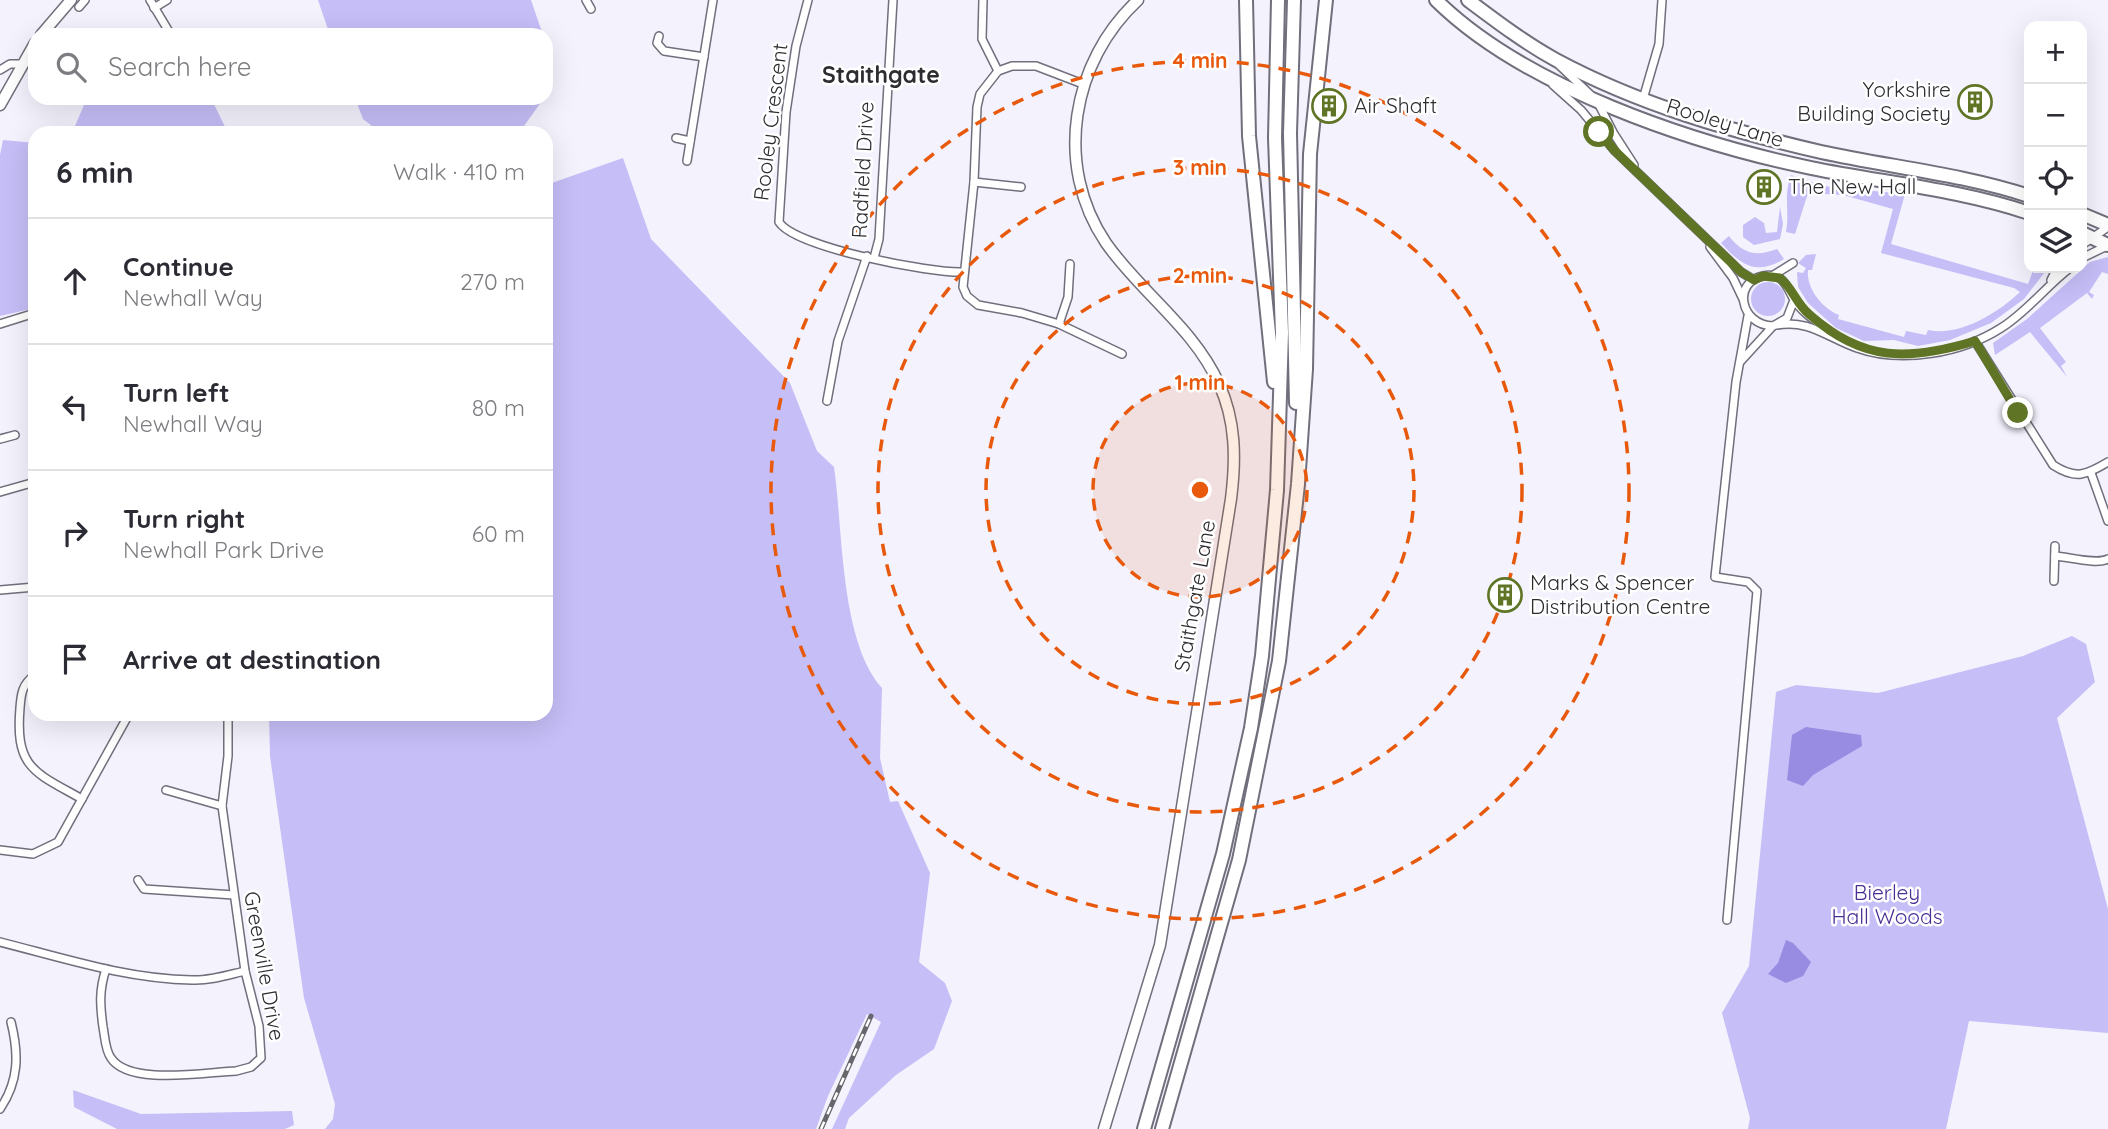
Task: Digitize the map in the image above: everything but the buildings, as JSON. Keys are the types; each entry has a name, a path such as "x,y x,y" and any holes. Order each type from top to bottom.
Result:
{"highway":[{"path":"1246,0 1251,149 1278,414"},
{"path":"1144,1129 1223,854 1251,729 1270,586 1282,333 1275,138 1278,0"},
{"path":"1294,0 1290,133 1298,484"},
{"name":"Rooley Lane","path":"1436,0 1471,29 1548,79 1597,101 1725,146 1793,164 1943,189 2024,212"},
{"name":"Rooley Lane","path":"1468,0 1556,60 1643,99 1730,129 2024,195"},
{"path":"1162,1129 1253,802 1279,661 1298,484 1306,369 1310,154 1327,2"},
{"path":"2087,216 2108,226"},
{"path":"2087,239 2108,245"}],"street":[{"path":"46,28 59,0"},
{"path":"150,0 167,28"},
{"path":"154,8 167,0"},
{"path":"586,0 591,9"},
{"path":"687,161 713,0"},
{"name":"Rooley Crescent","path":"808,0 786,112 779,222 784,230 800,238 930,271 964,272"},
{"name":"Radfield Drive","path":"827,401 838,341 879,239 892,0"},
{"path":"983,0 982,39 998,71"},
{"name":"Staithgate Lane","path":"1104,1129 1160,945 1231,499 1235,455 1229,412 1211,369 1189,337 1106,242 1085,201 1076,157 1076,114 1083,84 1105,37 1138,0"},
{"path":"1643,99 1659,44 1662,0"},
{"path":"52,20 78,2"},
{"path":"659,36 657,43 664,51 704,57"},
{"path":"0,105 20,64 28,54"},
{"path":"1556,60 1563,72 1581,83 1597,101 1614,134 1641,175"},
{"path":"0,70 20,64"},
{"path":"1083,84 1036,66 1012,66 998,71 981,94 977,107 974,182 964,272 967,296 978,306 1022,313 1059,324 1122,354"},
{"path":"1548,79 1581,110 1615,151 1741,272 1754,280"},
{"path":"676,138 690,141"},
{"path":"974,182 1021,187"},
{"path":"1685,217 1723,264 1743,300 1748,316 1739,364 1715,576 1748,582 1757,591 1727,920"},
{"path":"2087,237 2108,226"},
{"path":"2087,256 2108,245"},
{"path":"1743,300 1747,287 1754,280 1772,276 1793,263 1787,284"},
{"path":"1059,324 1068,298 1070,264"},
{"path":"2049,284 2056,273"},
{"path":"1748,316 1760,325 1795,321 1853,346 1892,354 1937,353 1975,341 2017,316 2063,273"},
{"path":"1772,276 1787,284 1794,300 1808,314 1853,346"},
{"path":"1739,364 1775,325 1787,318 1794,300"},
{"path":"0,324 28,315"},
{"path":"1975,341 2053,465 2068,475 2091,473 2108,462"},
{"path":"0,439 15,435"},
{"path":"2091,473 2108,521"},
{"path":"0,492 28,484"},
{"path":"2054,581 2055,546"},
{"path":"2055,556 2077,557 2099,563 2108,559"},
{"path":"0,590 28,588"},
{"path":"28,683 22,690 20,749 28,764 82,799"},
{"path":"0,850 33,853 54,846 68,827 124,721"},
{"name":"Greenville Drive","path":"106,969 99,995 109,1056 123,1069 141,1075 236,1071 257,1063 263,1052 245,971 222,806 228,756 228,721"},
{"path":"166,790 222,806"},
{"path":"138,880 144,889 234,895"},
{"path":"0,942 106,969 194,981 245,971"},
{"path":"0,1109 15,1077 17,1048 11,1022"}],"green space":[{"path":"318,0 531,0 541,28 328,28"},
{"path":"84,105 214,105 225,126 75,126"},
{"path":"358,105 539,105 524,126 372,126 363,119"},
{"path":"3,140 28,142 28,310 0,316 0,155"},
{"path":"623,158 651,239 790,383 817,451 834,467 851,614 868,668 882,688 880,758 890,802 898,801 930,873 919,962 945,983 952,1001 934,1049 896,1075 849,1118 845,1129 832,1129 881,1022 867,1014 828,1096 816,1129 325,1129 333,1119 335,1104 304,998 270,756 269,721 553,721 553,183"},
{"path":"1791,175 1824,186 1905,194 1891,244 2028,284 2032,273 2044,273 2024,299 1991,323 1950,340 1918,346 1894,340 1864,341 1836,328 1808,303 1798,287 1797,272 1803,273 1806,268 1798,263 1806,255 1816,254 1812,270 1808,270 1813,291 1822,303 1839,315 1838,319 1904,337 1906,331 1926,335 1928,330 1965,327 2001,308 2020,292 2014,288 1881,253 1893,209 1843,195 1808,193 1795,234 1786,232 1787,191"},
{"path":"1780,207 1783,224 1780,239 1754,245 1743,237 1743,225 1755,217 1764,223 1766,233 1777,232"},
{"path":"1729,236 1745,250 1763,253 1777,249 1784,259 1765,267 1750,266 1735,257 1721,243"},
{"path":"2108,257 2108,274 2102,272 2089,292 2094,295 2092,299 2087,293 2040,328 2066,362 2061,366 2067,377 2030,332 1995,355 1993,343 2027,319 2078,273 2087,273 2087,265"},
{"path":"1768,282 1780,287 1785,299 1780,311 1768,316 1756,311 1751,299 1756,287"},
{"name":"Bierley Hall Woods","path":"2072,636 2086,644 2095,682 2057,718 2108,909 2108,1033 1969,1021 1946,1129 1748,1129 1750,1118 1722,1013 1749,966 1776,692 1796,685 1878,693 2023,656"},
{"path":"73,1090 141,1114 292,1111 294,1125 285,1129 117,1129 74,1107"}],"shaded area":[{"path":"1806,727 1861,735 1862,746 1813,775 1803,786 1787,780 1792,735"},
{"path":"1786,940 1793,943 1811,962 1803,976 1786,983 1768,974 1778,963"}],"railway":[{"path":"821,1129 871,1016"}],"place":[{"name":"Yorkshire Building Society","path":"1975,102"},
{"name":"Air Shaft","path":"1329,106"},
{"name":"The New Hall","path":"1764,187"},
{"name":"Marks & Spencer Distribution Centre","path":"1505,595"}],"district":[{"name":"Staithgate","path":"881,75"}],"route":[{"path":"1599,132 1615,151 1741,272 1754,280 1763,276 1780,278 1791,290 1794,300 1808,314 1829,331 1864,351 1892,354 1937,353 1975,341 1979,352 2001,381 2018,413"}]}
